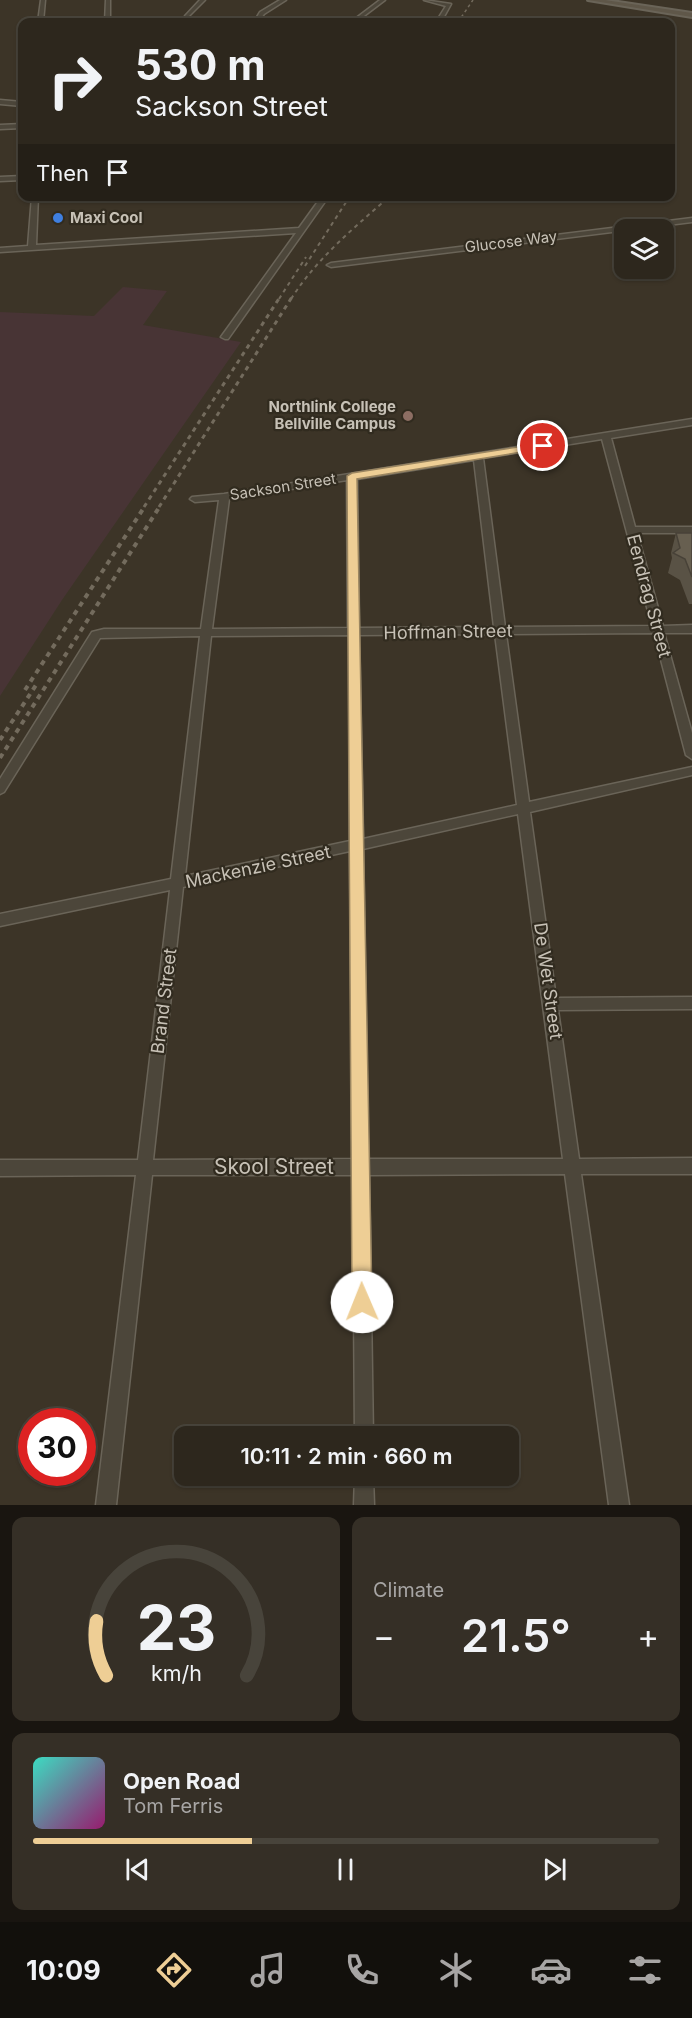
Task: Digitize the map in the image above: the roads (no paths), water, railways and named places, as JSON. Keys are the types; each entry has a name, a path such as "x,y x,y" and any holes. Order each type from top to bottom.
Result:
{"street":[{"path":"41,18 43,0"},
{"path":"108,0 108,18"},
{"path":"187,15 203,0"},
{"path":"259,18 262,13 284,0"},
{"path":"358,18 383,0"},
{"path":"426,0 449,5 441,18"},
{"path":"591,0 692,15"},
{"path":"0,102 18,104"},
{"path":"0,127 18,126"},
{"path":"0,179 18,178"},
{"path":"32,247 35,201"},
{"path":"225,337 323,201"},
{"name":"Glucose Way","path":"331,265 692,220"},
{"path":"0,250 303,230"},
{"name":"Sackson Street","path":"195,499 224,497 692,423"},
{"name":"Eendrag Street","path":"606,436 692,755"},
{"name":"De Wet Street","path":"478,456 523,807 552,1004 619,1505"},
{"path":"352,476 364,1426"},
{"name":"Brand Street","path":"106,1505 206,631 224,497"},
{"path":"631,530 692,530"},
{"name":"Hoffman Street","path":"0,789 96,635 206,631 355,633 692,629"},
{"name":"Mackenzie Street","path":"0,920 178,884 692,771"},
{"path":"552,1004 692,1003"},
{"name":"Skool Street","path":"0,1168 692,1166"},
{"path":"364,1486 364,1505"}],"railway":[{"path":"461,18 473,0"},
{"path":"305,266 347,201"},
{"path":"291,299 324,257 384,201"},
{"path":"279,299 306,257"},
{"path":"144,507 280,297"},
{"path":"159,507 292,297"},
{"path":"25,690 145,506"},
{"path":"0,758 160,506"},
{"path":"0,740 36,685"}],"place":[{"name":"Maxi Cool","path":"58,218"},
{"name":"Northlink College Bellville Campus","path":"408,416"}]}
